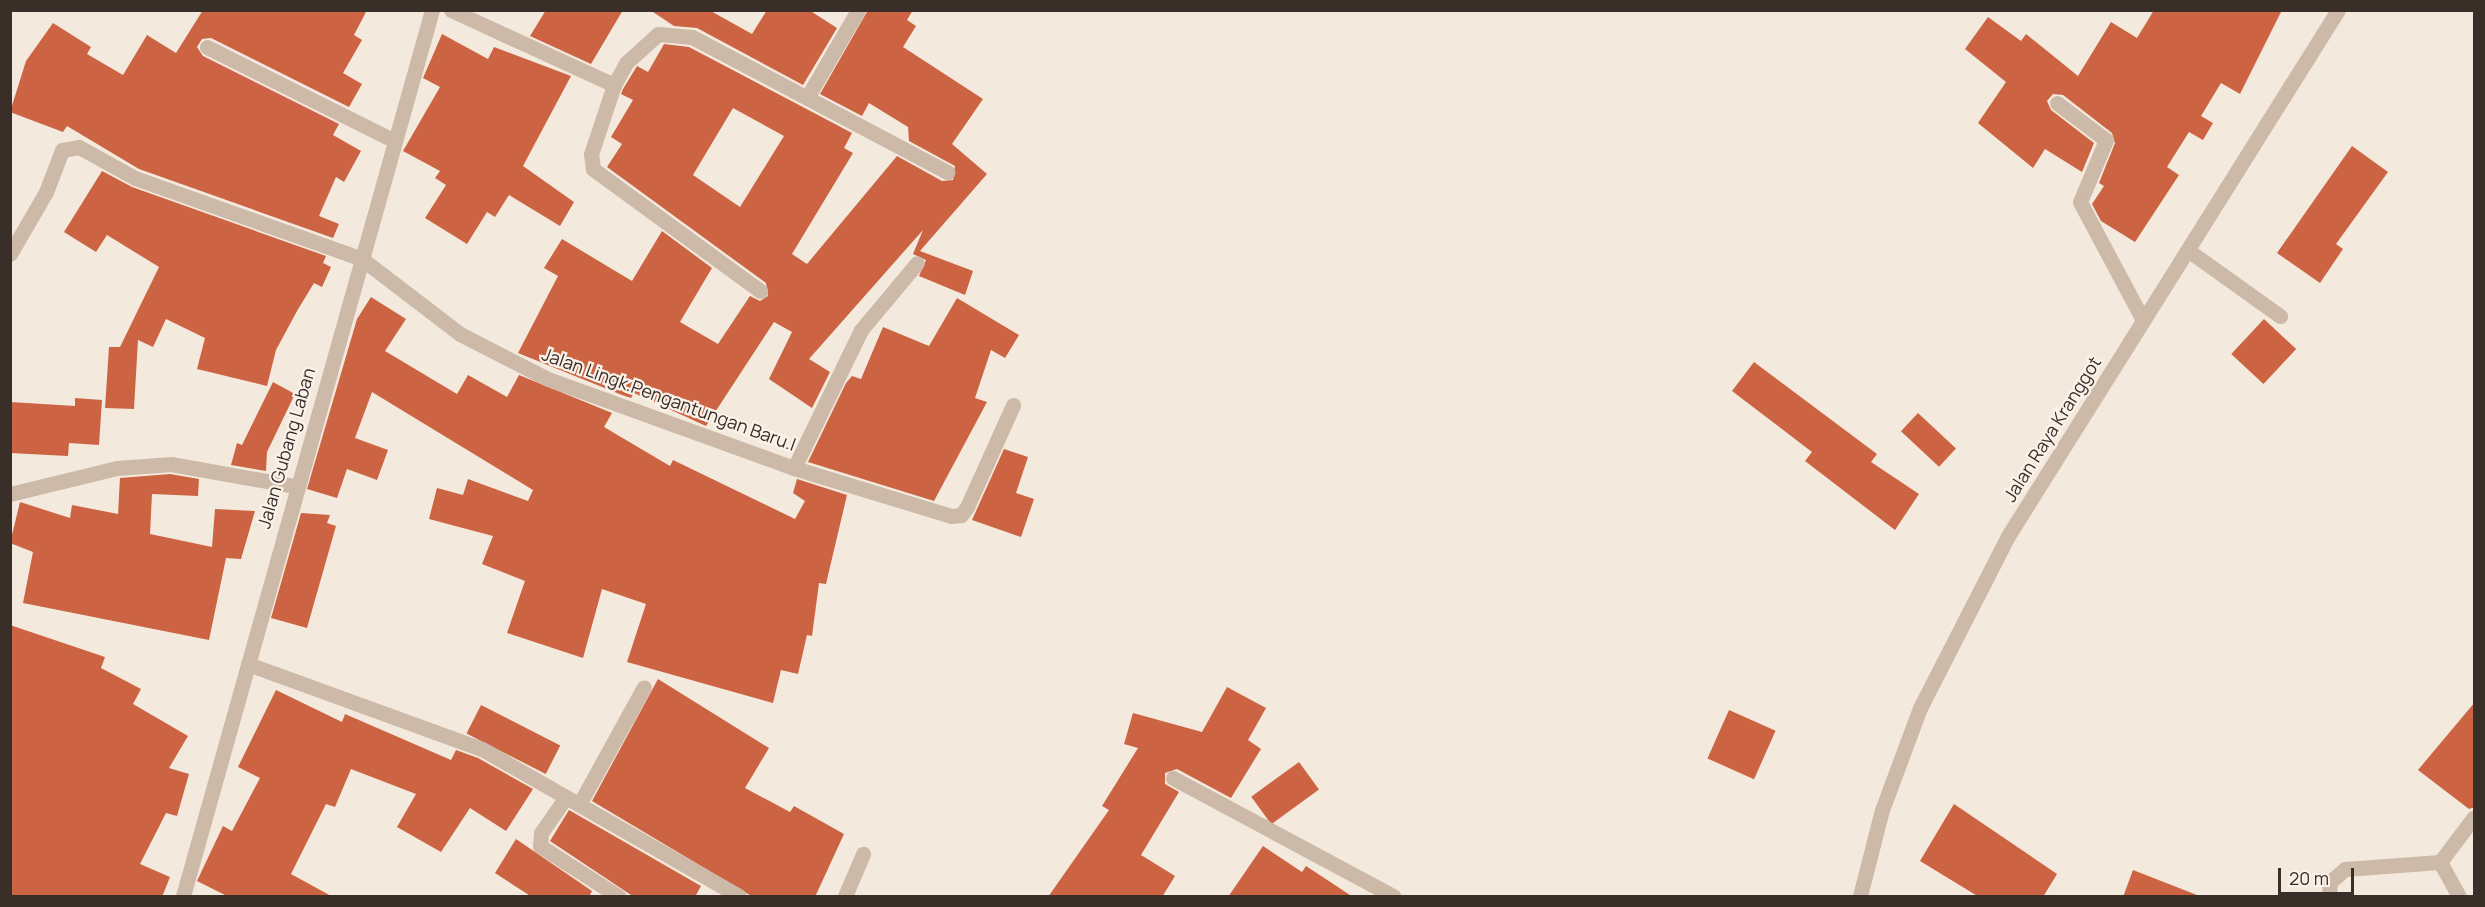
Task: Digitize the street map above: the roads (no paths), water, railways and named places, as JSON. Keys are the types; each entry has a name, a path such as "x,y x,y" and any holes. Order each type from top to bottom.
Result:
{"street":[{"name":"Jalan Gubang Laban","path":"186,896 294,486 362,259 393,140 432,10"},
{"path":"451,10 614,85"},
{"path":"808,96 858,10"},
{"name":"Jalan Raya Kranggot","path":"1860,897 1882,810 1935,674 2008,536 2143,320 2189,251 2336,11"},
{"path":"760,291 592,169 591,154 614,85 642,45 658,34 672,33 713,45 947,172"},
{"path":"207,47 393,140"},
{"path":"2057,103 2106,140 2080,202 2143,320"},
{"name":"Jalan Lingk.Pengantungan Baru.I","path":"10,254 46,192 62,150 70,145 135,178 362,259 486,350 548,379 794,468 861,330 917,263"},
{"path":"2189,251 2280,316"},
{"path":"794,468 961,515 1013,405"},
{"path":"10,494 117,468 171,464 294,486"},
{"path":"248,664 459,738 573,800 739,897"},
{"path":"618,897 540,846 541,833 573,800 644,687"},
{"path":"1173,778 1393,897"},
{"path":"2329,897 2330,882 2345,869 2439,862 2475,817"},
{"path":"845,897 863,854"},
{"path":"2439,862 2460,897"}]}
